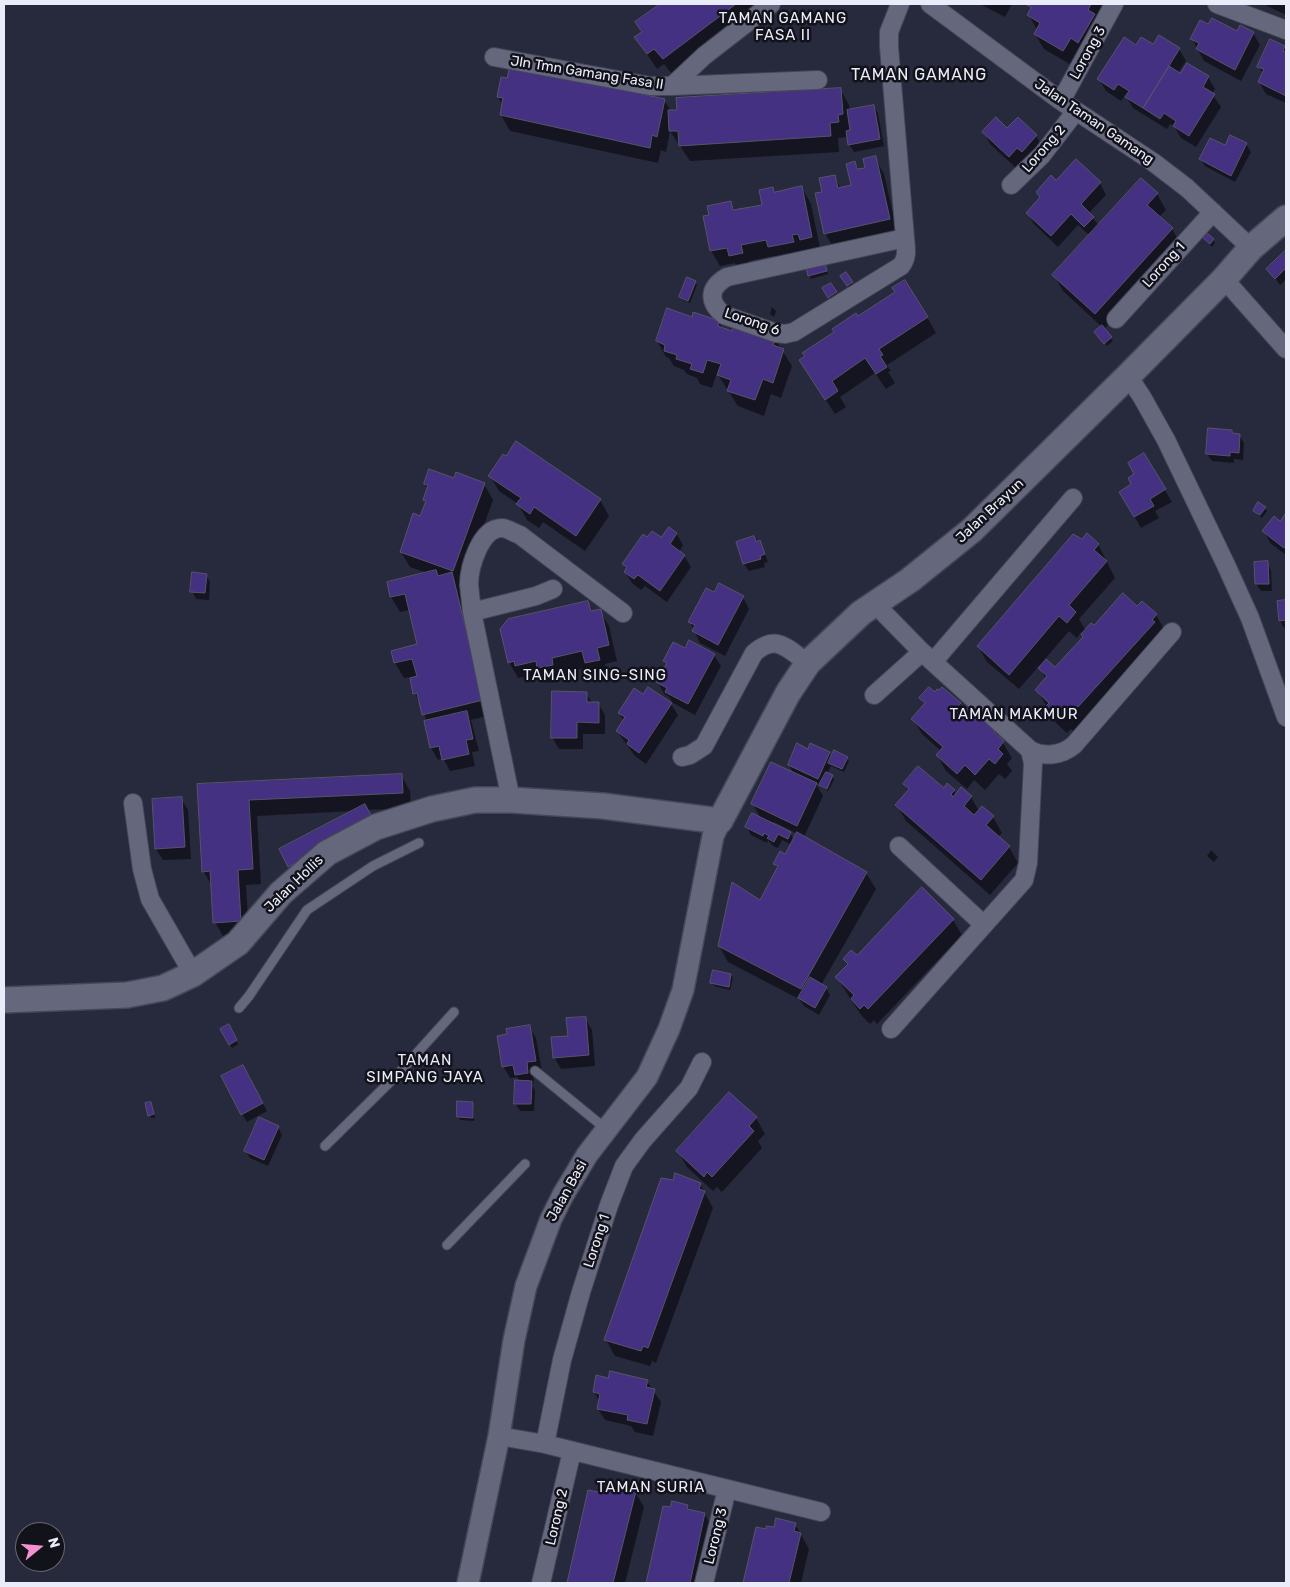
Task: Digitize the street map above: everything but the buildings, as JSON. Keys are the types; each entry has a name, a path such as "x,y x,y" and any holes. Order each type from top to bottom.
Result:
{"main road":[{"name":"Jalan Brayun","path":"720,821 788,693 808,663 844,628 874,603 910,580 972,530 1224,279 1251,248 1286,218"},
{"name":"Jalan Hollis","path":"4,1000 127,995 162,988 193,974 238,944 281,894 327,853 376,827 432,809 475,800 512,800 603,806 720,821"}],"street":[{"name":"Jln Tmn Gamang Fasa II","path":"494,57 641,84 672,86 704,56 771,4"},
{"name":"Lorong 6","path":"900,4 889,32 889,47 905,238 906,256 901,266 794,332 785,334 776,334 724,315 718,310 712,300 715,286 727,277 905,238"},
{"name":"Jalan Taman Gamang","path":"930,4 1068,106 1153,162 1187,188 1251,248"},
{"name":"Lorong 3","path":"1068,106 1114,4"},
{"path":"1217,4 1286,30"},
{"path":"672,86 818,80"},
{"name":"Lorong 2","path":"1011,185 1042,155 1068,106"},
{"name":"Lorong 1","path":"1116,319 1213,212"},
{"path":"1224,279 1286,349"},
{"path":"1128,376 1166,440 1226,565 1250,618 1286,716"},
{"path":"874,695 927,657 1073,498"},
{"path":"512,800 472,612 469,582 482,539 495,529 503,528 520,535 623,612"},
{"path":"472,612 536,596 553,588"},
{"path":"874,603 927,657 1030,750 1042,754 1059,754 1067,750 1172,632"},
{"path":"682,756 690,755 704,746 754,653 760,647 768,644 778,644 808,663"},
{"path":"891,1029 1019,886 1027,872 1033,763 1030,750"},
{"path":"133,803 142,869 150,899 193,974"},
{"name":"Jalan Basi","path":"468,1583 500,1436 514,1340 526,1286 551,1219 559,1203 577,1171 606,1129 646,1077 669,1029 683,990 714,836 720,821"},
{"path":"899,846 984,925"},
{"name":"Lorong 1","path":"544,1444 562,1360 581,1292 609,1205 624,1166 689,1088 702,1062"},
{"path":"500,1436 544,1444 820,1512"},
{"name":"Lorong 2","path":"541,1583 572,1451"},
{"name":"Lorong 3","path":"704,1583 727,1489"}],"lane":[{"path":"239,1008 306,910 372,866 419,843"},
{"path":"325,1146 398,1074 454,1012"},
{"path":"535,1071 606,1129"},
{"path":"447,1245 525,1164"}],"district":[{"name":"TAMAN GAMANG FASA II","path":"783,28"},
{"name":"TAMAN GAMANG","path":"919,75"},
{"name":"TAMAN SING-SING","path":"595,676"},
{"name":"TAMAN MAKMUR","path":"1014,715"},
{"name":"TAMAN SIMPANG JAYA","path":"425,1070"},
{"name":"TAMAN SURIA","path":"651,1488"}]}
